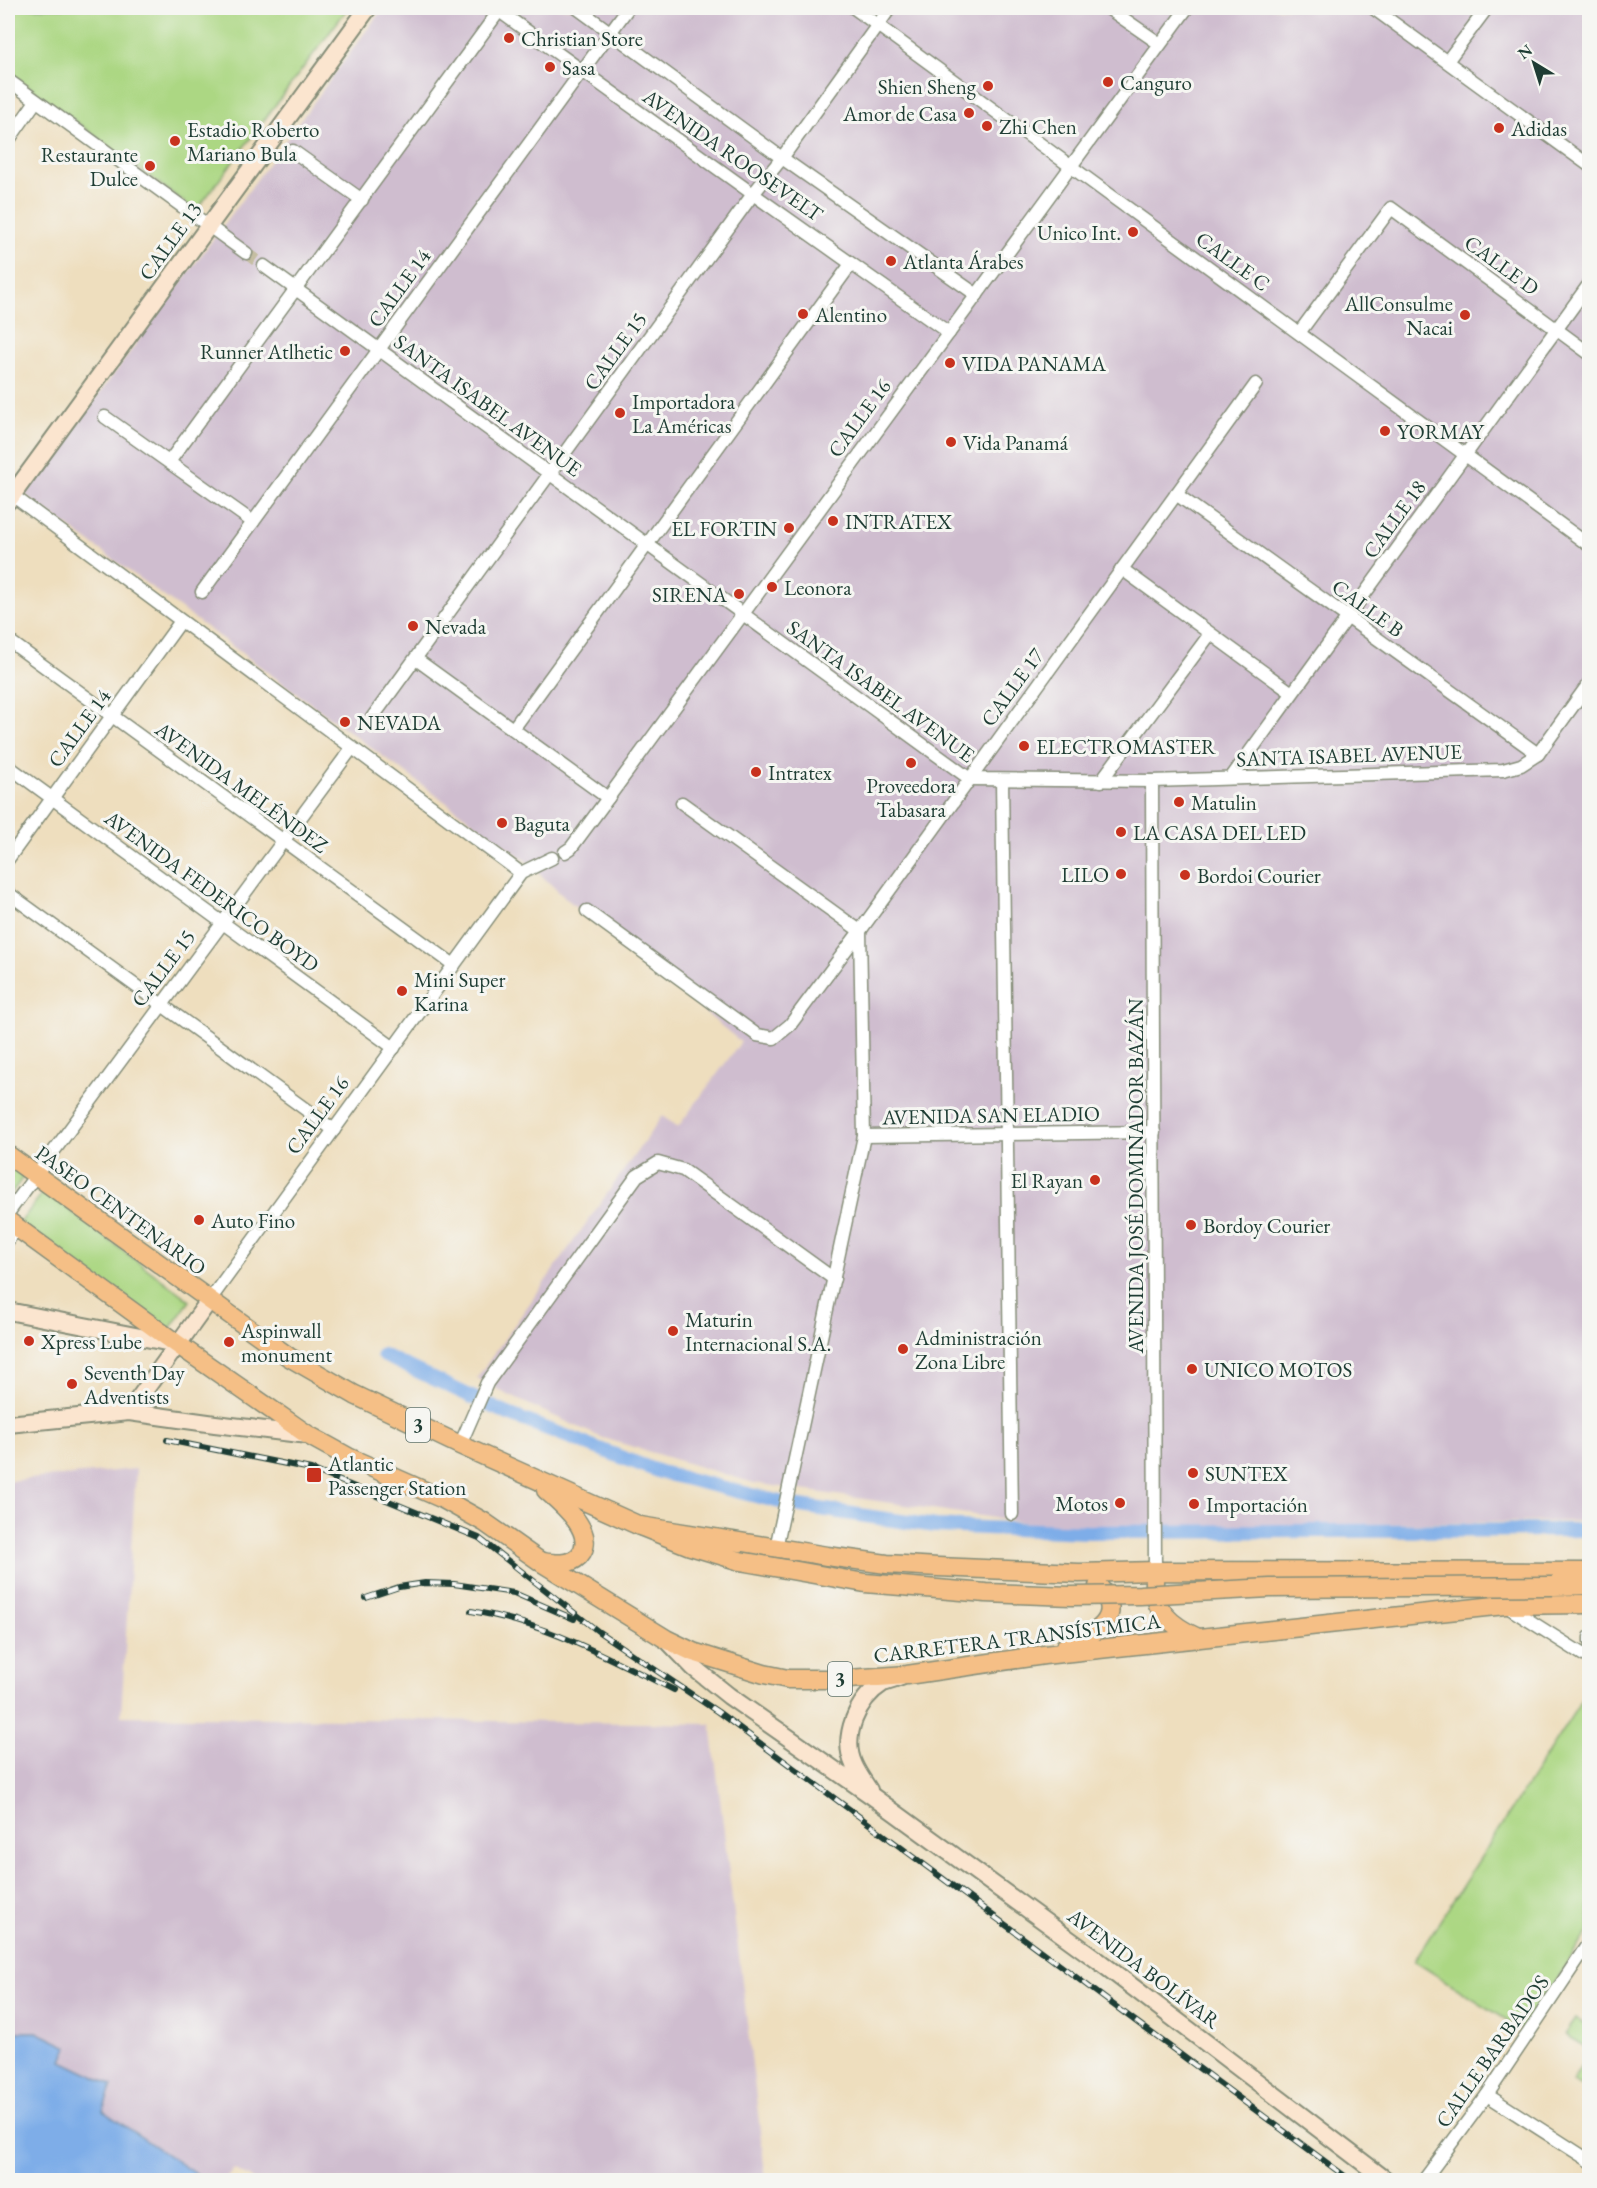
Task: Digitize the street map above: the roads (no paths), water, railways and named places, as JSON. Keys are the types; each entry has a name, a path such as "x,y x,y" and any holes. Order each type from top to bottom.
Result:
{"main road":[{"name":"CALLE 13","path":"9,496 368,8"},
{"name":"PASEO CENTENARIO","path":"8,1155 209,1301"},
{"name":"3","path":"10,1225 177,1344"},
{"name":"CALLE 16","path":"129,1412 209,1301"},
{"name":"CARRETERA TRANSÍSTMICA","path":"209,1301 289,1357 355,1395 640,1526 690,1546 740,1560 865,1583 986,1593 1071,1596 1270,1588 1590,1585"},
{"path":"8,1311 177,1344"},
{"name":"CARRETERA TRANSÍSTMICA","path":"177,1344 308,1435 348,1457 443,1499 484,1522 541,1562 666,1639 742,1668 788,1679 849,1679 907,1675 1044,1655 1505,1605 1590,1604"},
{"path":"8,1424 129,1412 308,1435"},
{"path":"534,1479 574,1518 584,1538 582,1551 575,1559 560,1564 541,1562"},
{"path":"640,1526 887,1564 1078,1573 1155,1571 1590,1572"},
{"path":"1155,1571 1155,1594 1166,1619 1199,1639"},
{"path":"1044,1655 1086,1638 1101,1628 1110,1615 1110,1605 1106,1595 1097,1585 1078,1573"},
{"name":"AVENIDA BOLÍVAR","path":"666,1639 694,1668 729,1696 872,1796 1096,1959 1386,2181"},
{"name":"AVENIDA BOLÍVAR","path":"872,1796 853,1764 849,1744 855,1713 866,1698 884,1683 907,1675"}],"street":[{"name":"AVENIDA ROOSEVELT","path":"577,8 782,158 977,295"},
{"name":"CALLE 14","path":"202,591 628,8"},
{"name":"CALLE C","path":"854,8 1590,546"},
{"name":"CALLE 15","path":"372,718 890,8"},
{"path":"1108,8 1160,44"},
{"name":"CALLE 16","path":"565,852 571,848 743,615 1187,8"},
{"path":"1373,8 1448,60 1590,166"},
{"path":"1448,60 1487,8"},
{"path":"169,462 362,200 497,9"},
{"name":"AVENIDA ROOSEVELT","path":"497,9 580,71 949,333"},
{"path":"8,80 246,253"},
{"path":"8,141 36,101"},
{"path":"293,151 362,200"},
{"name":"CALLE D","path":"1299,333 1391,208 1590,354"},
{"path":"513,729 851,264"},
{"name":"SANTA ISABEL AVENUE","path":"264,266 970,779 1152,781 1503,770 1521,765 1538,754 1590,682"},
{"name":"CALLE 18","path":"1231,778 1590,283"},
{"name":"CALLE 17","path":"587,911 757,1035 774,1038 790,1025 860,931 1256,384"},
{"path":"105,417 253,522"},
{"name":"CALLE B","path":"1176,494 1538,754"},
{"path":"9,496 521,873"},
{"path":"1122,569 1292,693"},
{"name":"CALLE 14","path":"8,859 181,621"},
{"path":"1101,781 1210,633"},
{"name":"AVENIDA MELÉNDEZ","path":"8,640 454,965"},
{"path":"416,659 608,798"},
{"name":"CALLE 15","path":"10,1225 35,1175 352,748"},
{"name":"AVENIDA FEDERICO BOYD","path":"8,766 394,1048"},
{"path":"1002,780 1012,1514"},
{"name":"AVENIDA JOSÉ DOMINADOR BAZÁN","path":"1152,781 1155,1571"},
{"path":"682,803 860,931 864,1136 776,1548"},
{"name":"CALLE 16","path":"209,1301 521,873 552,858"},
{"path":"8,893 334,1130"},
{"name":"AVENIDA SAN ELADIO","path":"864,1136 1154,1132"},
{"path":"460,1445 487,1383 637,1176 658,1163 683,1170 834,1279"},
{"path":"1505,1605 1590,1659"},
{"path":"1590,1637 1590,1642"},
{"name":"CALLE BARBADOS","path":"1424,2181 1487,2095 1590,1941"},
{"path":"1487,2095 1590,2161"}],"water":[{"path":"8,2032 37,2032 68,2047 62,2061 112,2085 103,2111 204,2180 8,2180"}],"waterway":[{"path":"383,1355 508,1414 660,1472 788,1504 872,1517 936,1526 1087,1532 1590,1530"}],"tunnel":[{"path":"246,253 264,266"}],"railway":[{"path":"167,1440 311,1469 479,1538 599,1632 718,1712 1350,2180"},
{"path":"366,1598 399,1587 425,1583 454,1584 514,1593 574,1619"},
{"path":"471,1611 499,1616 551,1633 674,1690"}],"place":[{"name":"Christian Store","path":"509,38"},
{"name":"Sasa","path":"550,67"},
{"name":"Canguro","path":"1108,82"},
{"name":"Shien Sheng","path":"988,86"},
{"name":"Amor de Casa","path":"969,113"},
{"name":"Zhi Chen","path":"987,126"},
{"name":"Adidas","path":"1499,128"},
{"name":"Estadio Roberto Mariano Bula","path":"175,141"},
{"name":"Restaurante Dulce","path":"150,166"},
{"name":"Unico Int.","path":"1133,232"},
{"name":"Atlanta Árabes","path":"891,261"},
{"name":"Alentino","path":"803,314"},
{"name":"AllConsulme Nacai","path":"1465,315"},
{"name":"Runner Atlhetic","path":"345,351"},
{"name":"VIDA PANAMA","path":"950,363"},
{"name":"Importadora La Américas","path":"620,413"},
{"name":"YORMAY","path":"1385,431"},
{"name":"Vida Panamá","path":"951,442"},
{"name":"INTRATEX","path":"833,521"},
{"name":"EL FORTIN","path":"789,528"},
{"name":"Leonora","path":"772,587"},
{"name":"SIRENA","path":"739,594"},
{"name":"Nevada","path":"413,626"},
{"name":"NEVADA","path":"345,722"},
{"name":"ELECTROMASTER","path":"1024,746"},
{"name":"Proveedora Tabasara","path":"911,763"},
{"name":"Intratex","path":"756,772"},
{"name":"Matulin","path":"1179,802"},
{"name":"Baguta","path":"502,823"},
{"name":"LA CASA DEL LED","path":"1121,832"},
{"name":"LILO","path":"1121,874"},
{"name":"Bordoi Courier","path":"1185,875"},
{"name":"Mini Super Karina","path":"402,991"},
{"name":"El Rayan","path":"1095,1180"},
{"name":"Auto Fino","path":"199,1220"},
{"name":"Bordoy Courier","path":"1191,1225"},
{"name":"Maturin Internacional S.A.","path":"673,1331"},
{"name":"Xpress Lube","path":"29,1341"},
{"name":"Aspinwall monument","path":"229,1342"},
{"name":"Administración Zona Libre","path":"903,1349"},
{"name":"UNICO MOTOS","path":"1192,1369"},
{"name":"Seventh Day Adventists","path":"72,1384"},
{"name":"SUNTEX","path":"1193,1473"},
{"name":"Atlantic Passenger Station","path":"314,1475"},
{"name":"Motos","path":"1120,1503"},
{"name":"Importación","path":"1194,1504"}]}
